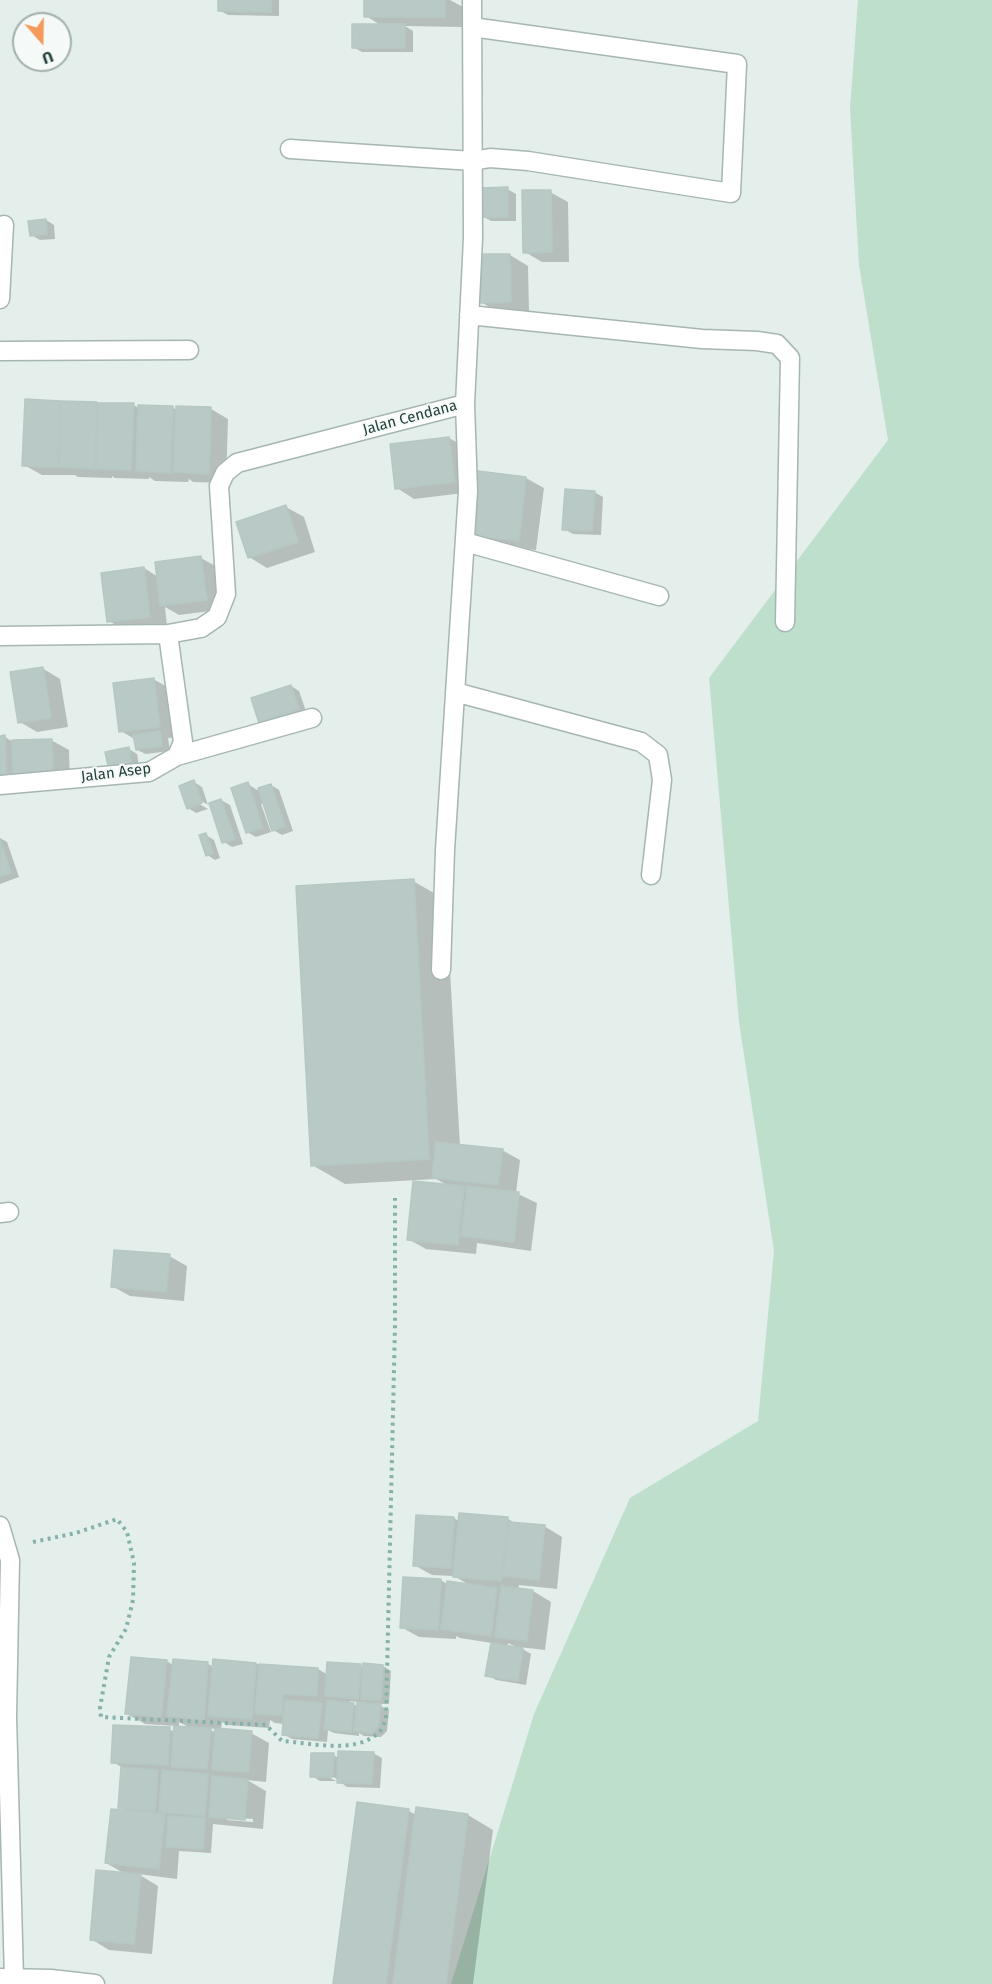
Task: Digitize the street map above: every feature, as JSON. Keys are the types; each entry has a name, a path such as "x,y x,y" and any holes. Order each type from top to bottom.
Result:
{"street":[{"name":"Jalan Cendana","path":"0,636 168,634 201,628 217,616 226,594 219,486 225,473 237,463 465,404 473,160 472,0"},
{"path":"290,148 473,160 490,158 528,161 730,193 737,64 472,27"},
{"path":"0,299 4,225"},
{"path":"469,315 702,339 757,340 777,344 790,358 785,622"},
{"path":"0,351 189,350"},
{"path":"441,970 445,850 468,491 465,404"},
{"path":"465,542 659,596"},
{"path":"168,634 183,742 177,756"},
{"path":"455,692 641,742 658,754 662,780 651,875"},
{"name":"Jalan Asep","path":"0,785 149,772 177,756 312,718"},
{"path":"2,1534 10,1560 7,1716 7,1979 51,1979 95,1984"}],"path":[{"path":"2,1534 39,1542 76,1533 117,1519 127,1532 134,1563 133,1600 126,1629 109,1657 101,1700 101,1717 266,1725 282,1741 342,1745 362,1743 379,1733 387,1718 395,1325 395,1198"}],"green space":[{"path":"858,0 992,0 992,1984 451,1984 534,1714 630,1498 758,1421 774,1251 739,1022 709,678 888,440 859,265 850,109"}],"building":[{"path":"218,0 271,0 271,12 218,11"},
{"path":"364,0 445,0 445,17 364,17"},
{"path":"352,24 405,24 405,48 352,48"},
{"path":"508,187 508,217 481,217 480,188"},
{"path":"522,190 551,190 552,252 523,253"},
{"path":"46,219 47,234 30,236 28,221"},
{"path":"479,254 510,254 511,302 479,303"},
{"path":"25,399 60,401 58,467 22,466"},
{"path":"61,401 97,402 95,469 59,467"},
{"path":"98,403 134,403 131,470 96,469"},
{"path":"138,405 173,406 171,473 136,471"},
{"path":"176,406 211,407 209,474 173,472"},
{"path":"449,437 455,482 395,489 390,444"},
{"path":"478,471 526,477 519,541 470,535"},
{"path":"565,489 595,491 592,531 562,530"},
{"path":"286,505 298,542 248,558 236,522"},
{"path":"201,556 207,600 160,606 155,562"},
{"path":"144,567 150,617 107,622 101,573"},
{"path":"43,667 51,718 18,723 10,672"},
{"path":"154,678 160,727 119,732 113,683"},
{"path":"291,685 299,709 259,723 251,698"},
{"path":"160,731 162,746 136,750 133,735"},
{"path":"5,735 7,777 0,778 0,736"},
{"path":"52,739 53,777 13,778 12,740"},
{"path":"129,747 132,767 109,770 105,752"},
{"path":"194,780 202,803 187,809 179,786"},
{"path":"248,782 263,828 246,833 231,788"},
{"path":"271,784 285,826 272,831 258,788"},
{"path":"221,799 235,839 222,843 209,803"},
{"path":"206,833 213,853 206,856 199,835"},
{"path":"0,839 11,873 0,876"},
{"path":"414,879 429,1159 311,1166 296,886"},
{"path":"436,1142 503,1149 498,1185 432,1178"},
{"path":"413,1181 464,1186 458,1245 407,1240"},
{"path":"467,1186 519,1192 514,1242 461,1236"},
{"path":"114,1250 170,1254 166,1292 111,1287"},
{"path":"459,1513 508,1517 501,1581 453,1577"},
{"path":"416,1515 454,1517 451,1568 413,1566"},
{"path":"509,1522 545,1525 539,1580 503,1576"},
{"path":"403,1577 441,1579 438,1630 400,1628"},
{"path":"447,1581 497,1588 491,1636 441,1629"},
{"path":"501,1586 533,1590 527,1641 495,1637"},
{"path":"491,1643 523,1648 518,1681 485,1676"},
{"path":"131,1657 167,1660 161,1717 125,1714"},
{"path":"173,1659 208,1662 204,1720 167,1716"},
{"path":"213,1659 256,1663 252,1719 208,1716"},
{"path":"327,1662 361,1664 358,1699 325,1696"},
{"path":"363,1663 383,1665 381,1700 361,1699"},
{"path":"259,1664 318,1668 317,1696 283,1694 282,1715 255,1714"},
{"path":"285,1700 322,1703 318,1738 282,1735"},
{"path":"327,1700 354,1703 351,1732 324,1729"},
{"path":"357,1702 381,1704 378,1726 372,1733 354,1731"},
{"path":"113,1725 170,1727 168,1765 111,1763"},
{"path":"174,1726 211,1728 207,1769 171,1767"},
{"path":"215,1728 252,1731 248,1772 212,1770"},
{"path":"338,1751 374,1752 372,1784 337,1783"},
{"path":"311,1753 334,1753 333,1777 310,1777"},
{"path":"121,1767 158,1770 155,1811 118,1808"},
{"path":"162,1770 208,1774 205,1816 159,1812"},
{"path":"212,1776 248,1779 245,1820 209,1817"},
{"path":"357,1802 409,1809 386,1984 333,1984"},
{"path":"416,1807 468,1814 446,1984 393,1984"},
{"path":"111,1809 165,1814 159,1869 105,1863"},
{"path":"168,1816 205,1818 203,1849 166,1847"},
{"path":"96,1870 141,1874 134,1944 90,1940"}]}
